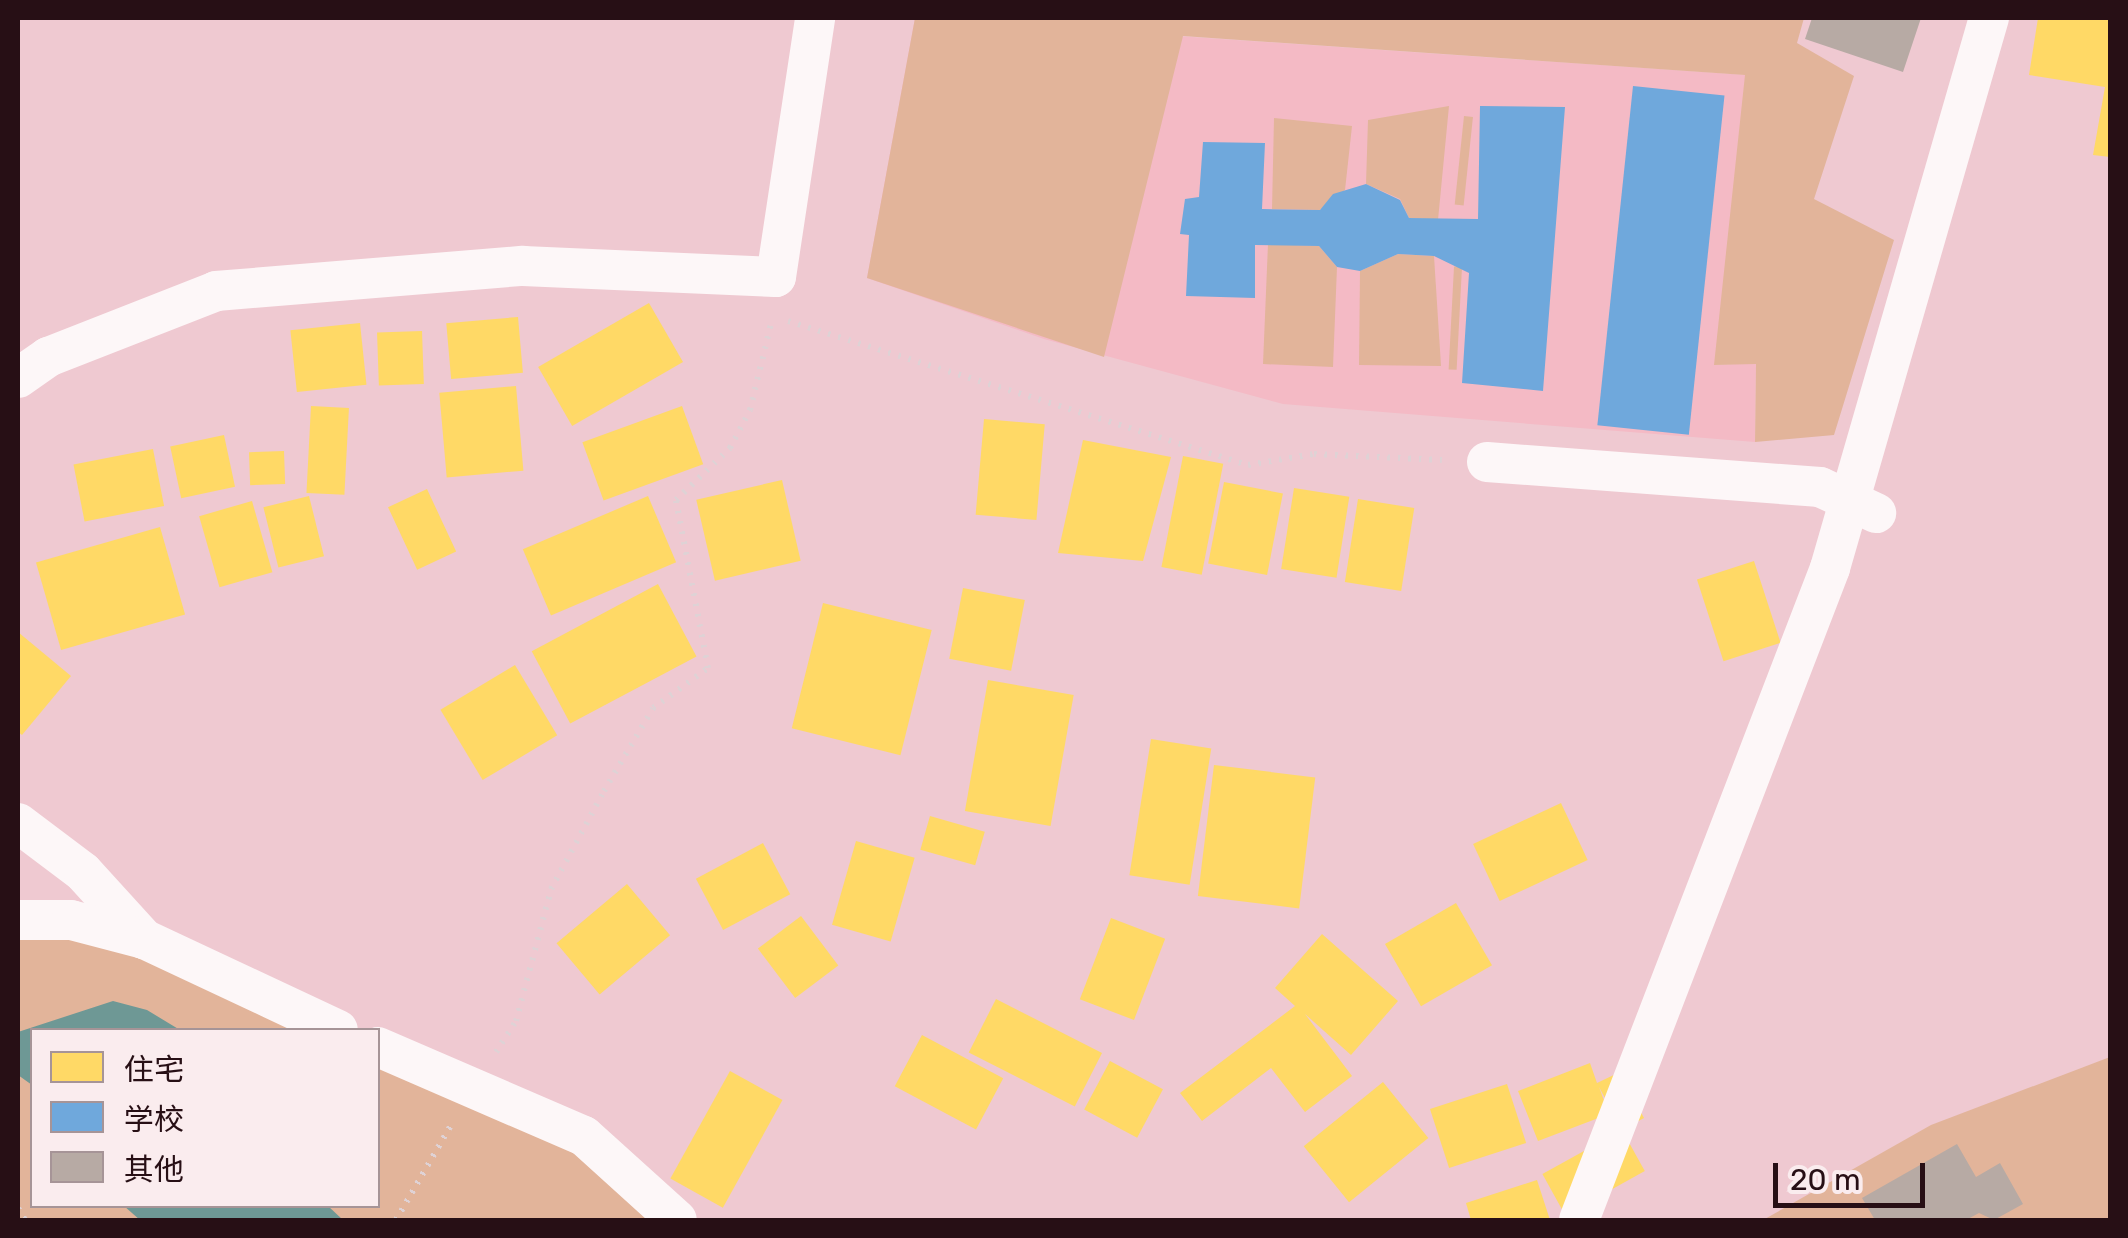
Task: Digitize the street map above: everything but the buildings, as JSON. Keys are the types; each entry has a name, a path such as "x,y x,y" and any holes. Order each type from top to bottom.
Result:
{"street":[{"path":"18,378 48,357 216,290 523,266 776,277 815,18"},
{"path":"1579,1220 1830,568 1989,18"},
{"path":"1487,462 1820,487 1876,512"},
{"path":"18,823 83,872 144,939"},
{"path":"18,920 71,920 144,939 334,1028"},
{"path":"380,1048 474,1084 584,1136 676,1220"}],"path":[{"path":"396,1220 474,1084 516,1021 551,890 604,791 653,708 708,668 676,500 730,448 750,410 772,318 844,334 1104,424 1248,465 1314,454 1487,462"},
{"path":"18,1208 26,1220"}],"shaded area":[{"path":"915,18 1746,75 1715,365 1756,363 1755,442 1283,404 1044,339 867,278"},
{"path":"915,18 1804,18 1797,43 1854,76 1814,199 1894,240 1834,435 1755,442 1756,364 1714,365 1745,75 1183,36 1104,357 867,278"},
{"path":"1449,106 1438,220 1409,218 1400,199 1366,184 1368,120"},
{"path":"1464,116 1473,117 1464,205 1455,205"},
{"path":"1274,118 1352,126 1345,190 1320,210 1272,209"},
{"path":"1268,244 1319,246 1337,267 1333,367 1263,364"},
{"path":"1398,254 1434,256 1441,366 1359,365 1360,271"},
{"path":"1454,267 1462,267 1457,370 1449,369"},
{"path":"18,934 92,935 331,1028 30,1028 30,1208 380,1208 380,1048 474,1084 675,1220 18,1220"},
{"path":"2110,1057 2110,1220 1763,1220 1931,1125"}],"water":[{"path":"113,1001 147,1010 177,1028 30,1028"},
{"path":"30,1028 30,1084 18,1075 18,1032"},
{"path":"126,1208 330,1208 343,1220 140,1220"}]}
